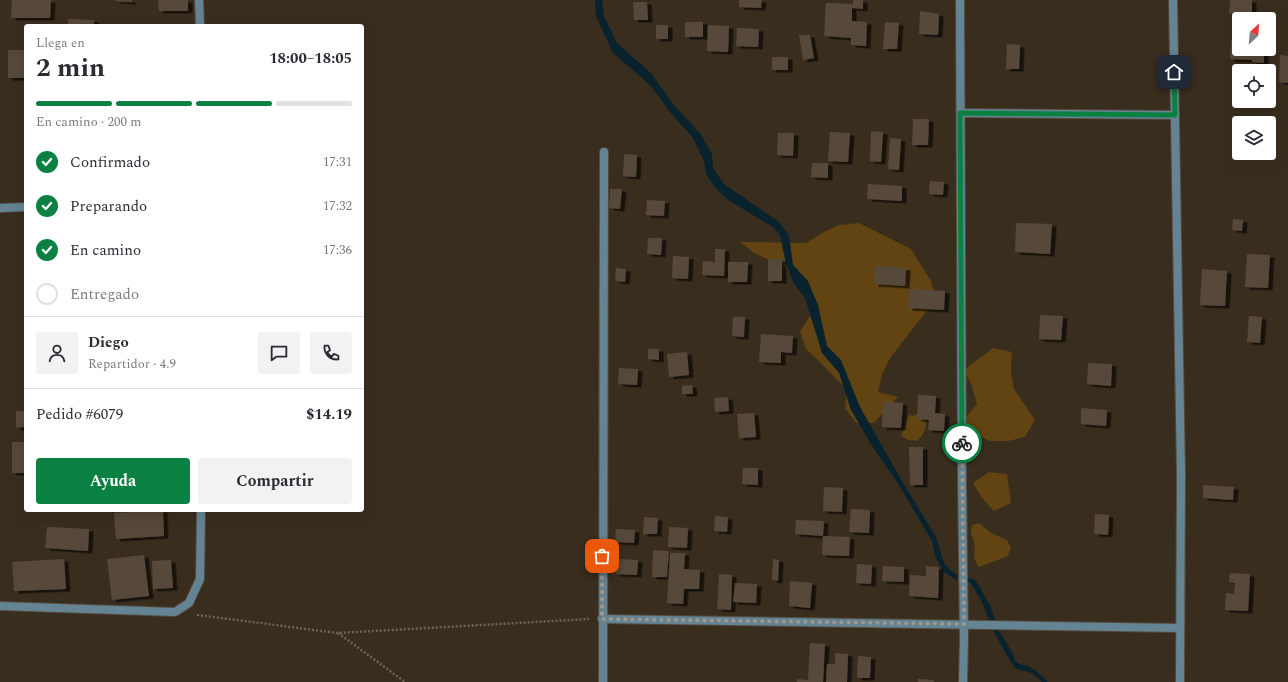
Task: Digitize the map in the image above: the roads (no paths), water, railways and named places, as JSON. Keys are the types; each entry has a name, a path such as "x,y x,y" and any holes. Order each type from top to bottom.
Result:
{"street":[{"path":"199,0 200,24"},
{"path":"960,0 964,624 963,682"},
{"path":"1173,0 1181,474 1180,682"},
{"path":"960,113 1175,115"},
{"path":"603,682 604,152"},
{"path":"0,208 24,207"},
{"path":"0,606 175,612 189,603 200,579 200,512"},
{"path":"602,619 1180,628"}],"water":[{"path":"595,0 602,0 604,16 617,43 651,73 673,104 700,133 712,154 713,168 724,184 778,221 789,235 793,265 808,281 818,305 827,346 841,360 860,407 936,537 944,563 957,575 957,581 943,571 935,556 932,541 897,482 872,446 851,410 839,373 822,353 805,298 794,284 786,264 780,235 773,227 728,200 716,189 706,174 704,161 693,138 670,112 651,86 613,53 596,16"},
{"path":"967,577 975,580 980,587 990,605 996,622 990,622 982,602 971,583 967,581"},
{"path":"992,627 997,627 1010,648 1015,661 1030,667 1048,682 1042,682 1033,674 1015,668"}]}
